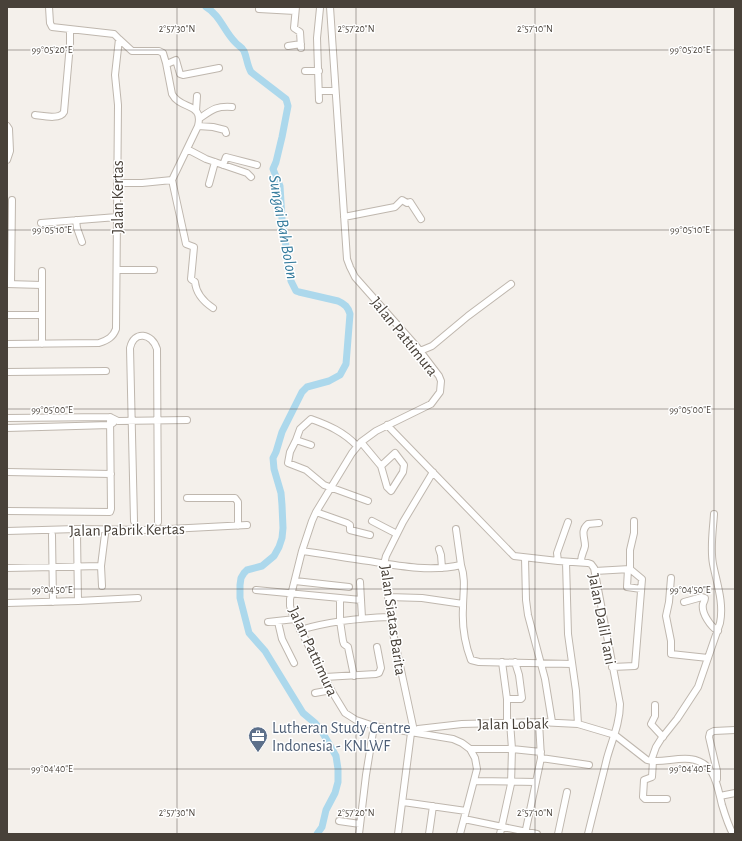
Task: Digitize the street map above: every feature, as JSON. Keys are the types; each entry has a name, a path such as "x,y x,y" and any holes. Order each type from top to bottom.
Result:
{"street":[{"path":"49,7 52,27 114,34 132,51 161,51 167,64 174,98 180,103 193,108 200,118"},
{"name":"Jalan Pattimura","path":"330,7 346,252 350,267 356,277 421,352 441,381 440,392 431,404 376,431 359,444 331,487 308,529 290,606 300,630 331,690 345,713 356,720 374,726 454,739 470,749"},
{"path":"319,100 317,38 320,8"},
{"path":"259,9 296,9 294,28 300,32 301,46 288,46"},
{"path":"35,115 63,115 70,44 70,29"},
{"name":"Jalan Kertas","path":"7,344 99,343 105,342 114,335 116,329 118,105 115,75 118,38"},
{"path":"167,64 175,60 177,61 181,74 215,71"},
{"path":"305,71 319,71"},
{"path":"319,91 335,91"},
{"path":"196,111 197,96"},
{"path":"213,308 202,299 193,281 194,247 186,244 172,180 198,126 200,118 214,108 220,106 232,107"},
{"path":"7,126 9,129 10,151 7,160"},
{"path":"198,126 223,129 226,133"},
{"path":"187,149 215,162 247,173 251,177"},
{"path":"223,165 226,157 257,165"},
{"path":"209,184 215,162"},
{"path":"117,183 142,183 172,180"},
{"path":"12,200 9,284 42,285"},
{"path":"344,217 395,207 400,200 402,200 407,203 410,202 421,219"},
{"path":"41,223 117,217"},
{"path":"76,220 82,242"},
{"path":"117,270 154,270"},
{"path":"42,271 42,344"},
{"path":"421,352 432,346 468,316 511,284"},
{"path":"7,315 42,315"},
{"path":"134,520 130,348 131,342 134,339 148,336 156,344 157,349 160,420 158,522"},
{"path":"7,372 106,371"},
{"path":"7,511 110,512 110,417"},
{"path":"7,418 110,417 118,420 187,420"},
{"path":"30,418 30,427"},
{"path":"368,501 324,485 306,470 288,463 290,452 300,428 311,419 328,426 359,444 381,466 387,488 390,491 403,470 404,465 395,453 381,466"},
{"path":"7,428 110,425 118,420"},
{"name":"Jalan Dalil Tani","path":"387,425 469,508 511,554 517,557 525,558 581,562 590,564 595,571 620,704 615,735 588,834"},
{"path":"296,440 311,445"},
{"path":"7,472 111,474"},
{"name":"Jalan Siatas Barita","path":"398,834 413,732 390,617 384,564 386,556 412,505 433,472"},
{"path":"187,498 235,498 238,502 238,526"},
{"path":"316,512 348,522 350,525 350,530 370,535"},
{"path":"668,799 645,799 643,797 644,780 652,777 652,761 656,747 698,687 718,631 722,613 713,558 714,514"},
{"path":"372,521 397,534"},
{"path":"634,521 634,533 630,550 627,587 641,589"},
{"path":"558,561 557,553 568,522"},
{"path":"581,562 581,555 585,548 583,537 584,528 588,524 599,523"},
{"name":"Jalan Pabrik Kertas","path":"7,531 150,530 247,525"},
{"path":"456,529 461,565 465,580 463,604 464,628 472,660 572,664"},
{"path":"77,534 78,601"},
{"path":"102,586 101,566 104,534"},
{"path":"52,535 53,602"},
{"path":"438,549 441,555 442,568"},
{"path":"302,551 384,564 426,568 442,568 461,565"},
{"path":"525,558 528,611 549,701 552,722"},
{"path":"566,562 568,634 576,691 578,724"},
{"path":"7,568 101,566"},
{"path":"595,571 629,569 641,578 635,666 612,667"},
{"path":"671,578 666,616 671,640 671,654 708,658"},
{"path":"295,581 350,587"},
{"path":"360,582 362,618"},
{"path":"256,590 361,600"},
{"path":"388,597 422,598 463,604"},
{"path":"7,602 53,602 138,598"},
{"path":"340,598 340,621 343,642 348,647 354,676"},
{"path":"684,602 697,598 705,598 703,605 706,617 718,631"},
{"path":"300,630 324,623 362,618 390,617"},
{"path":"268,622 295,619"},
{"path":"278,622 282,639 294,663"},
{"path":"325,678 379,673 381,668 377,647"},
{"path":"500,834 511,782 512,749 502,662"},
{"path":"507,699 522,698 519,675 515,662"},
{"path":"315,693 331,690"},
{"path":"655,705 655,716 651,724 663,737"},
{"path":"525,833 541,755 539,722"},
{"name":"Jalan Lobak","path":"413,732 418,729 462,724 552,722 578,724 615,735"},
{"path":"359,834 374,726"},
{"path":"733,834 720,796 717,771 709,737 710,733 714,730 735,730"},
{"path":"615,735 642,757 652,761 681,758 690,758 699,761 710,769 718,783"},
{"path":"460,834 477,769 470,749 512,749 589,765"},
{"path":"474,781 536,782"},
{"path":"558,834 566,792"},
{"path":"720,796 735,793"},
{"path":"403,802 466,811"},
{"path":"429,834 433,806"},
{"path":"464,819 525,833 536,834"},
{"path":"339,821 360,824"}],"waterway":[{"name":"Sungai Bah Bolon","path":"206,7 215,14 231,38 243,50 251,72 286,99 288,106 282,137 273,169 280,186 282,219 291,281 296,291 343,303 350,314 346,364 340,375 329,381 307,387 302,392 282,432 273,458 274,469 281,493 282,505 283,528 279,547 274,556 262,566 247,570 241,578 240,585 240,598 249,633 265,651 303,713 321,730 336,756 338,782 335,793 326,810 322,827 317,834"}],"place":[{"name":"Lutheran Study Centre Indonesia - KNLWF","path":"258,753"}]}
